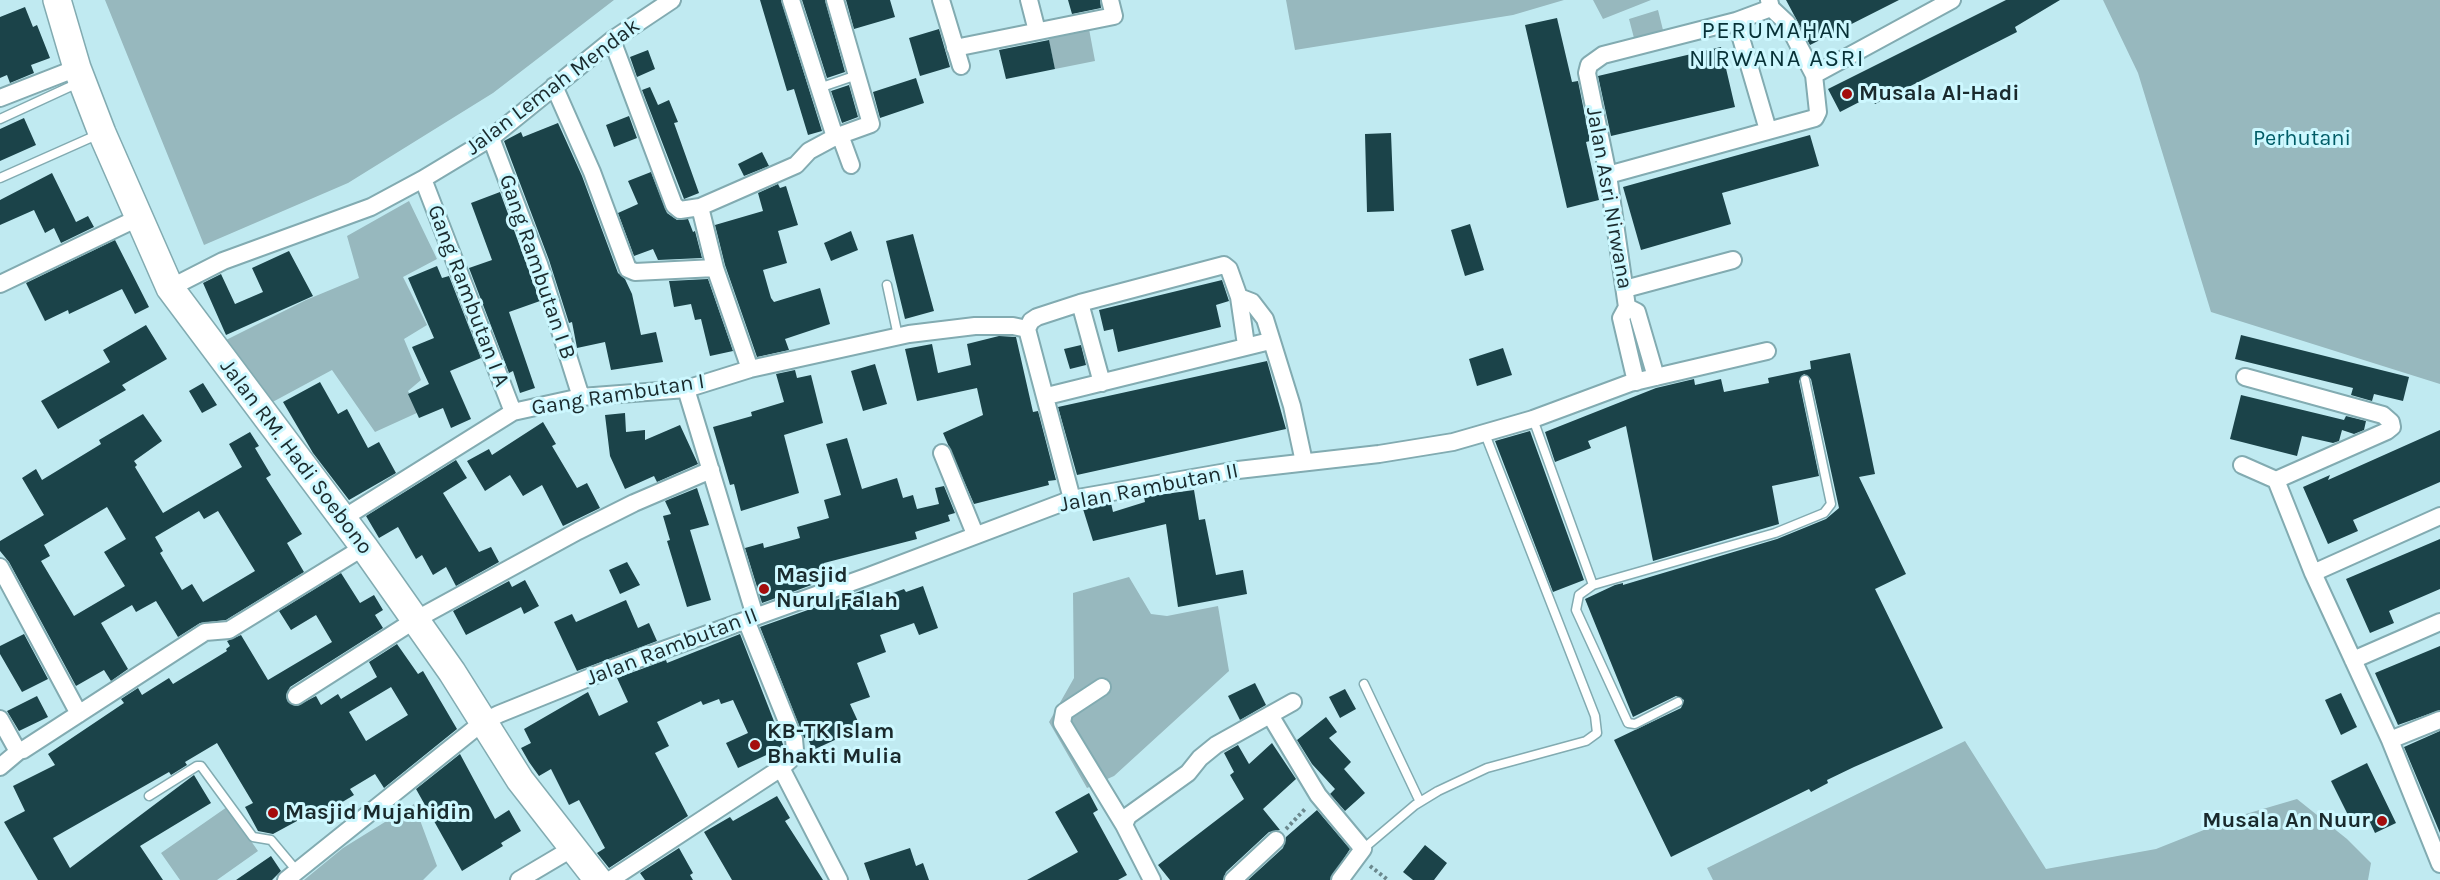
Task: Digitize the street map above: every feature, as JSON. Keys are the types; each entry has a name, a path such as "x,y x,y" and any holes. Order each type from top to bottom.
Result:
{"main road":[{"name":"Jalan RM. Hadi Soebono","path":"57,0 79,75 170,288 364,547 416,620 520,780 598,880"}],"street":[{"name":"Jalan Lemah Mendak","path":"170,288 223,261 371,207 423,179 491,138 612,40 672,0"},
{"path":"791,0 819,88 851,165"},
{"path":"612,40 674,205 680,210 700,207 796,165 809,151 837,136 872,124 835,0"},
{"path":"941,0 961,66"},
{"path":"1029,0 1037,31"},
{"path":"956,48 1114,16 1110,0"},
{"path":"1814,75 1952,0"},
{"path":"1608,175 1815,118 1818,112 1814,75 1786,23 1770,4 1736,21 1768,130"},
{"name":"Jalan Asri Nirwana","path":"1656,376 1637,312 1627,307 1608,175 1587,73 1589,65 1603,54 1736,21"},
{"path":"0,98 79,75"},
{"path":"555,87 592,172 628,269 635,272 715,268"},
{"name":"Gang Rambutan I B","path":"491,138 539,264 581,397"},
{"name":"Gang Rambutan I A","path":"423,179 513,412"},
{"path":"700,207 715,268 750,369"},
{"path":"0,284 140,217"},
{"path":"1625,290 1733,260"},
{"path":"1071,499 1047,396 1028,329 1037,317 1080,303 1224,265 1229,269 1239,297 1246,345"},
{"path":"1239,297 1258,308 1265,319 1292,406 1304,462"},
{"path":"1080,303 1102,383"},
{"path":"1627,307 1621,318 1636,381"},
{"name":"Gang Rambutan I","path":"342,519 513,412 581,397 686,389 750,369 898,336 975,326 1028,329"},
{"path":"1047,396 1246,345 1270,341"},
{"name":"Jalan Rambutan II","path":"291,876 483,722 613,668 869,576 1071,499 1238,470 1379,454 1485,434 1636,381 1767,351"},
{"path":"2245,376 2383,415 2391,422 2392,427 2387,431 2276,480"},
{"path":"610,880 781,768 790,760 795,750 794,739 750,618 711,470 686,389"},
{"path":"942,453 975,534"},
{"path":"2242,465 2276,480 2313,573 2433,828 2440,864"},
{"path":"297,696 416,620 606,517 711,470"},
{"path":"2313,573 2440,516"},
{"path":"0,767 18,749 79,714 205,632 229,630 364,547"},
{"path":"0,567 79,714"},
{"path":"2353,660 2440,622"},
{"path":"1102,687 1064,712 1062,723 1124,825 1152,880"},
{"path":"1124,825 1134,810 1188,773 1200,758 1216,745 1293,702"},
{"path":"1270,716 1318,795 1363,849 1340,880"},
{"path":"0,719 18,749"},
{"path":"2390,740 2440,720"},
{"path":"781,768 839,880"},
{"path":"1233,880 1276,840"},
{"path":"519,880 573,848"}],"lane":[{"path":"0,119 79,75"},
{"path":"819,88 857,75"},
{"path":"0,178 102,133"},
{"path":"887,285 898,336"},
{"path":"1678,702 1635,724 1628,723 1576,610 1579,595 1593,585 1775,533 1824,513 1831,504 1805,380"},
{"path":"1533,419 1593,585"},
{"path":"1363,849 1420,802 1487,768 1586,741 1597,733 1595,716 1485,434"},
{"path":"1364,684 1420,802"},
{"path":"149,796 197,766 201,766 253,837 257,840 271,840 291,876"}],"path":[{"path":"1276,840 1318,795"}],"green space":[{"path":"105,0 614,0 493,93 348,183 204,245"},
{"path":"1286,0 1564,0 1513,15 1295,50"},
{"path":"1593,0 1651,0 1603,19"},
{"name":"Perhutani","path":"2103,0 2440,0 2440,384 2211,312 2138,73"},
{"path":"1658,10 1663,30 1634,38 1629,19"},
{"path":"1089,29 1095,61 1055,69 1048,37"},
{"path":"409,201 437,259 403,277 427,325 404,339 421,380 408,391 419,412 375,432 332,370 267,405 220,343 306,300 359,278 347,236"},
{"path":"1129,577 1151,614 1167,616 1218,606 1229,671 1114,776 1087,788 1049,722 1074,678 1073,593"},
{"path":"1965,741 2046,869 2156,849 2239,816 2297,799 2347,839 2371,863 2368,880 1713,880 1707,868"},
{"path":"414,804 437,866 423,880 304,880 343,848"},
{"path":"227,807 258,851 217,880 180,880 161,853"}],"building":[{"path":"760,0 781,0 822,131 808,135 794,89 787,91"},
{"path":"802,0 825,0 845,72 827,78"},
{"path":"846,0 890,0 895,17 854,29"},
{"path":"1068,0 1100,0 1101,8 1072,14"},
{"path":"1786,0 1899,0 1810,45"},
{"path":"2006,0 2060,0 2015,27 2017,32 1875,104 1871,96 1840,112 1828,89"},
{"path":"25,7 33,27 37,25 50,58 31,65 34,73 10,83 7,75 0,78 0,17"},
{"path":"1557,18 1572,82 1578,81 1590,141 1586,142 1599,200 1567,208 1525,25"},
{"path":"939,29 950,67 920,76 909,38"},
{"path":"1049,40 1055,69 1006,79 999,50"},
{"path":"1721,47 1735,107 1611,136 1598,76"},
{"path":"648,50 655,69 637,77 630,57"},
{"path":"916,78 924,103 880,118 873,92"},
{"path":"849,85 858,117 842,123 831,91"},
{"path":"650,87 658,105 669,100 678,122 674,123 699,193 684,199 642,90"},
{"path":"629,116 637,138 614,147 606,125"},
{"path":"24,118 36,145 0,161 0,129"},
{"path":"558,123 582,176 618,273 625,279 632,294 641,335 656,332 663,362 611,370 605,342 577,348 572,322 569,323 549,260 504,141 521,132 523,137"},
{"path":"1391,133 1394,211 1367,212 1365,134"},
{"path":"1810,135 1819,166 1722,193 1731,224 1641,250 1623,187"},
{"path":"762,152 769,166 744,176 738,164"},
{"path":"651,172 667,213 677,220 688,219 693,232 695,231 702,258 658,260 653,249 634,256 618,213 638,204 628,181"},
{"path":"52,173 76,222 88,216 94,227 61,243 54,228 45,233 34,210 0,225 0,200"},
{"path":"778,184 780,188 786,186 798,225 778,231 787,263 763,270 771,298 774,302 820,288 830,324 785,339 789,350 757,357 725,265 715,225 763,211 758,193"},
{"path":"500,192 540,301 509,312 535,388 520,393 513,371 509,373 469,268 492,260 471,203"},
{"path":"1470,224 1484,270 1465,276 1451,230"},
{"path":"851,231 858,250 831,261 824,243"},
{"path":"913,234 934,311 905,319 886,241"},
{"path":"115,240 149,307 135,314 122,289 69,314 68,310 45,321 26,283"},
{"path":"289,251 313,296 226,335 203,283 221,274 235,304 263,292 252,268"},
{"path":"437,266 442,278 449,276 481,358 450,371 471,419 451,428 443,408 419,418 408,394 429,384 412,347 434,338 408,278"},
{"path":"708,279 733,351 710,356 701,319 695,320 691,304 674,307 669,281"},
{"path":"1222,280 1229,301 1216,305 1221,327 1118,352 1113,329 1104,331 1099,310"},
{"path":"146,325 167,359 122,385 126,390 58,429 41,401 110,362 103,350"},
{"path":"2241,335 2409,377 2403,401 2374,394 2372,401 2351,395 2353,388 2235,359"},
{"path":"999,336 1016,337 1033,412 1038,411 1056,480 1048,481 1049,485 974,504 943,433 983,415 977,388 917,401 905,349 932,344 938,373 971,365 967,344"},
{"path":"1081,345 1086,365 1070,369 1064,349"},
{"path":"1503,348 1512,375 1477,386 1469,359"},
{"path":"1850,353 1875,474 1859,477 1906,574 1875,589 1943,728 1854,767 1827,780 1828,783 1811,792 1809,789 1671,857 1614,740 1681,708 1684,700 1676,696 1633,717 1585,599 1615,585 1623,583 1623,585 1777,539 1826,519 1839,508 1811,379 1804,374 1799,381 1819,476 1772,486 1779,524 1653,561 1626,426 1588,441 1591,448 1555,462 1545,432 1656,388 1694,379 1695,385 1721,379 1724,392 1769,383 1768,378 1811,369 1810,361"},
{"path":"1267,361 1286,429 1077,475 1058,407"},
{"path":"875,364 887,404 863,411 851,371"},
{"path":"795,370 797,378 811,375 823,423 784,435 799,493 741,511 734,484 730,485 713,427 752,416 751,412 784,402 776,374"},
{"path":"320,382 338,414 347,409 368,448 379,442 396,473 349,500 313,453 283,402"},
{"path":"203,383 217,405 202,413 189,391"},
{"path":"2241,395 2344,420 2346,416 2366,421 2364,430 2354,434 2342,430 2339,441 2333,443 2302,436 2297,456 2230,439"},
{"path":"625,413 626,432 645,430 645,440 680,425 698,464 657,482 654,476 625,489 610,456 605,415"},
{"path":"143,414 162,441 134,461 137,465 135,467 163,513 242,467 229,444 250,432 259,446 255,448 271,475 266,478 302,534 287,543 304,572 226,620 200,623 178,637 156,601 136,612 132,605 101,623 128,669 111,681 104,670 76,686 9,562 0,551 0,541 44,515 22,478 36,469 42,480 101,444 99,440","holes":["107,507 126,539 104,552 125,586 74,616 41,561 50,556 44,545","199,511 204,519 218,511 255,571 203,602 192,584 182,590 160,553 163,551 155,537"]},
{"path":"543,422 556,444 552,446 577,488 587,483 600,508 563,526 542,485 523,496 510,475 485,491 467,461 489,449 492,455"},
{"path":"2440,430 2440,482 2353,520 2358,531 2328,544 2303,487 2330,475 2328,480"},
{"path":"1530,431 1584,580 1553,592 1495,441"},
{"path":"847,438 862,489 897,478 903,498 913,495 917,509 939,504 935,488 944,486 955,513 948,515 950,521 915,532 917,539 824,563 828,579 762,603 745,548 763,543 764,548 800,538 797,527 829,518 824,500 841,495 826,444"},
{"path":"456,460 467,478 443,493 479,552 491,547 499,562 456,586 446,567 433,575 422,555 416,559 398,527 379,538 366,516"},
{"path":"697,488 709,525 690,530 711,600 687,607 667,541 670,540 663,516 671,514 665,501"},
{"path":"1194,490 1199,520 1205,519 1216,575 1243,570 1247,594 1178,607 1166,524 1093,541 1083,509 1111,503 1113,512 1145,502 1144,497"},
{"path":"2440,539 2440,589 2389,611 2394,623 2370,633 2346,579"},
{"path":"627,562 640,585 620,594 609,570"},
{"path":"341,573 360,603 374,595 383,610 375,615 383,628 290,687 286,696 288,702 297,706 316,696 321,705 338,694 341,699 377,677 369,662 397,644 418,674 423,671 457,729 384,788 375,774 350,789 354,795 314,819 308,815 273,834 258,831 245,807 253,803 217,743 185,762 187,765 171,775 169,772 53,838 70,868 194,775 211,803 140,846 163,880 38,880 4,822 25,811 13,786 55,765 48,754 124,703 121,699 138,688 142,695 169,678 173,684 227,651 226,649 230,646 227,641 241,635 268,680 332,642 316,615 291,630 279,611","holes":["391,687 408,715 366,741 349,712"]},
{"path":"525,580 539,606 524,614 521,607 466,635 453,611 509,581 512,587"},
{"path":"923,586 938,628 919,635 914,623 880,635 886,652 857,663 870,697 850,704 861,728 813,750 807,737 804,738 760,627 864,590 868,602 904,589 906,592"},
{"path":"626,600 638,628 649,623 657,641 577,671 554,622 572,614 576,622"},
{"path":"24,634 48,679 22,692 0,654 0,646"},
{"path":"740,634 784,747 738,768 726,743 748,733 733,700 721,704 719,699 703,705 701,701 657,722 669,746 655,753 688,816 609,868 597,853 605,848 579,800 569,805 551,769 539,776 529,762 521,748 531,743 524,729 588,692 599,716 628,702 617,678 666,660 667,663"},
{"path":"2440,646 2440,710 2398,725 2375,673"},
{"path":"1255,683 1266,705 1240,720 1228,696"},
{"path":"1345,689 1356,709 1340,718 1329,697"},
{"path":"2341,693 2357,727 2341,735 2325,700"},
{"path":"37,696 48,717 19,731 7,711"},
{"path":"1326,717 1337,732 1329,738 1351,762 1344,769 1365,793 1345,811 1330,794 1335,789 1312,764 1297,740"},
{"path":"2440,731 2440,833 2404,747"},
{"path":"1272,743 1296,779 1263,809 1280,830 1269,832 1226,872 1223,880 1170,880 1158,865 1244,799 1230,775 1234,772 1224,753 1238,745 1249,764"},
{"path":"460,754 495,819 509,810 521,831 501,843 503,846 462,871 416,789"},
{"path":"2367,763 2396,823 2375,833 2368,818 2353,825 2331,781"},
{"path":"1089,793 1098,810 1093,813 1127,875 1118,880 1027,880 1078,852 1055,812"},
{"path":"777,796 790,818 785,821 823,880 732,880 704,832 730,817 733,821"},
{"path":"1317,810 1350,849 1330,880 1248,880 1283,848 1286,837"},
{"path":"1425,845 1447,863 1434,880 1413,880 1403,872"},
{"path":"679,848 693,873 690,875 693,880 645,880 640,873"},
{"path":"910,848 916,866 923,863 929,880 870,880 864,863"},
{"path":"271,856 281,871 272,880 236,880"}],"place":[{"name":"Musala Al-Hadi","path":"1847,94"},
{"name":"Masjid Nurul Falah","path":"764,589"},
{"name":"KB-TK Islam Bhakti Mulia","path":"755,745"},
{"name":"Masjid Mujahidin","path":"273,813"},
{"name":"Musala An Nuur","path":"2382,821"}],"district":[{"name":"PERUMAHAN NIRWANA ASRI","path":"1777,45"}]}
